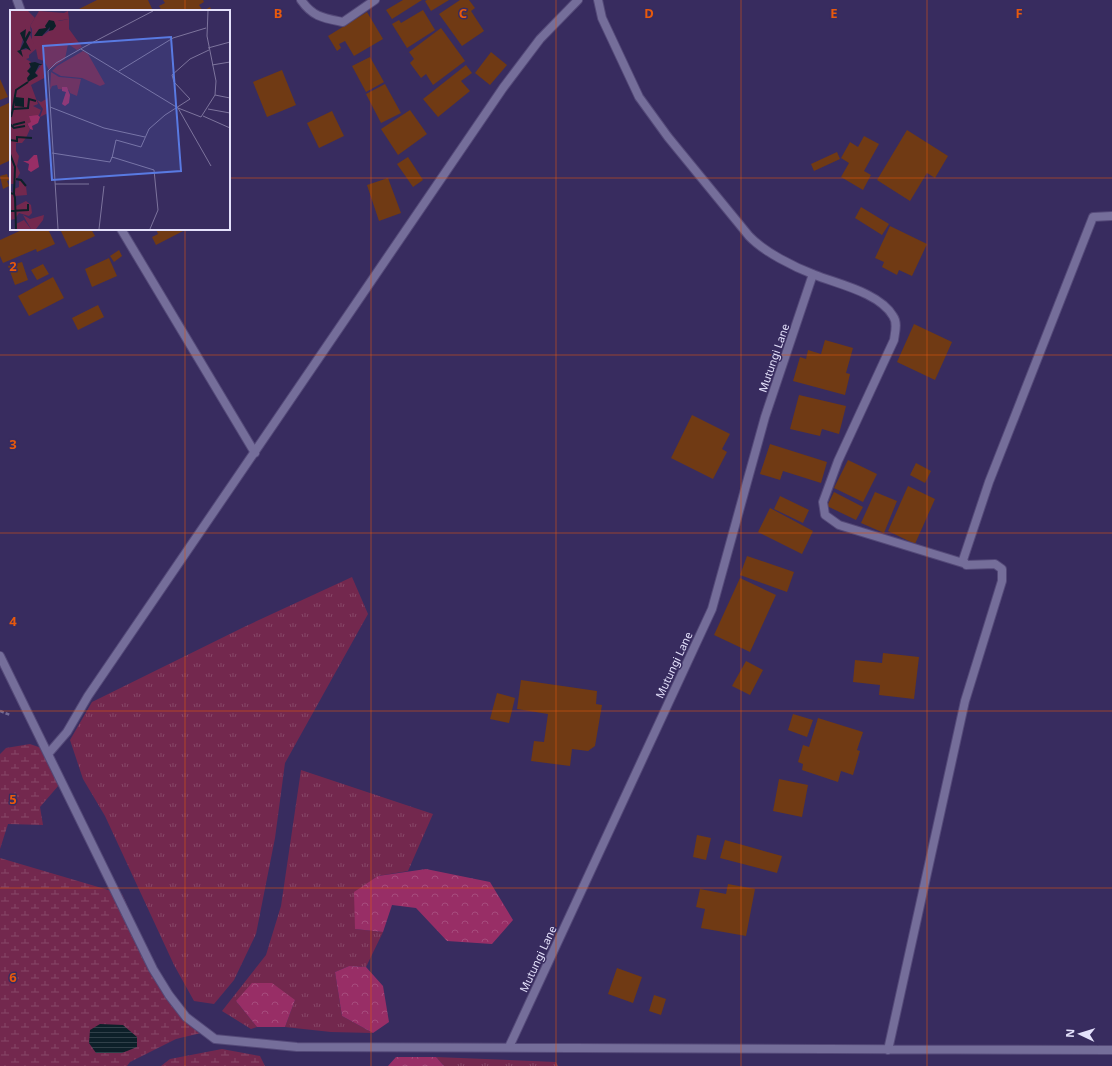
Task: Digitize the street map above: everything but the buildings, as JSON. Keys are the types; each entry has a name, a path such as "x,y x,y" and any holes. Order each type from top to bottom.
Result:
{"street":[{"path":"17,0 21,10"},
{"path":"301,0 308,10 320,18 343,22 375,0"},
{"path":"48,754 67,732 93,690 503,88 540,39 578,0"},
{"path":"598,0 602,18 639,97 668,137 757,246 813,274 871,296 891,312 894,317 896,326 894,340 838,461 823,502 825,515 839,525 966,565 996,564 1002,569 1002,581 965,701 888,1050"},
{"path":"963,563 989,482 1093,217 1112,216"},
{"path":"122,230 255,453"},
{"name":"Mutungi Lane","path":"509,1047 712,609 766,417 813,274"},
{"path":"0,656 153,969 168,995 186,1017 215,1039 297,1047 1112,1050"}],"green space":[{"path":"352,577 368,614 285,763 275,838 256,934 234,980 214,1004 194,1001 174,965 105,816 83,779 70,740 92,702 244,627"},
{"path":"30,744 50,751 59,785 40,807 43,825 8,824 0,849 0,754 6,748"},
{"path":"301,770 433,814 408,871 378,876 355,929 383,932 366,967 349,966 335,972 342,1016 373,1033 331,1032 285,1027 295,1000 236,1001 257,1027 251,1029 222,1011 266,955 281,906"},
{"path":"0,858 122,894 156,970 165,997 201,1033 176,1039 130,1062 127,1066 0,1066"},
{"path":"426,869 490,882 513,920 492,944 447,941 416,908 392,905 383,932 355,929 354,892 378,876"},
{"path":"349,966 366,967 383,986 389,1022 373,1033 342,1016 335,972"},
{"path":"252,983 272,983 295,1000 285,1027 257,1027 236,1001"},
{"path":"222,1049 260,1056 265,1066 161,1066 170,1059"},
{"path":"396,1057 436,1057 444,1066 388,1066"},
{"path":"436,1057 556,1062 558,1066 444,1066"}],"water":[{"path":"100,1024 123,1025 137,1037 137,1047 122,1053 96,1053 89,1043 90,1030"}]}
